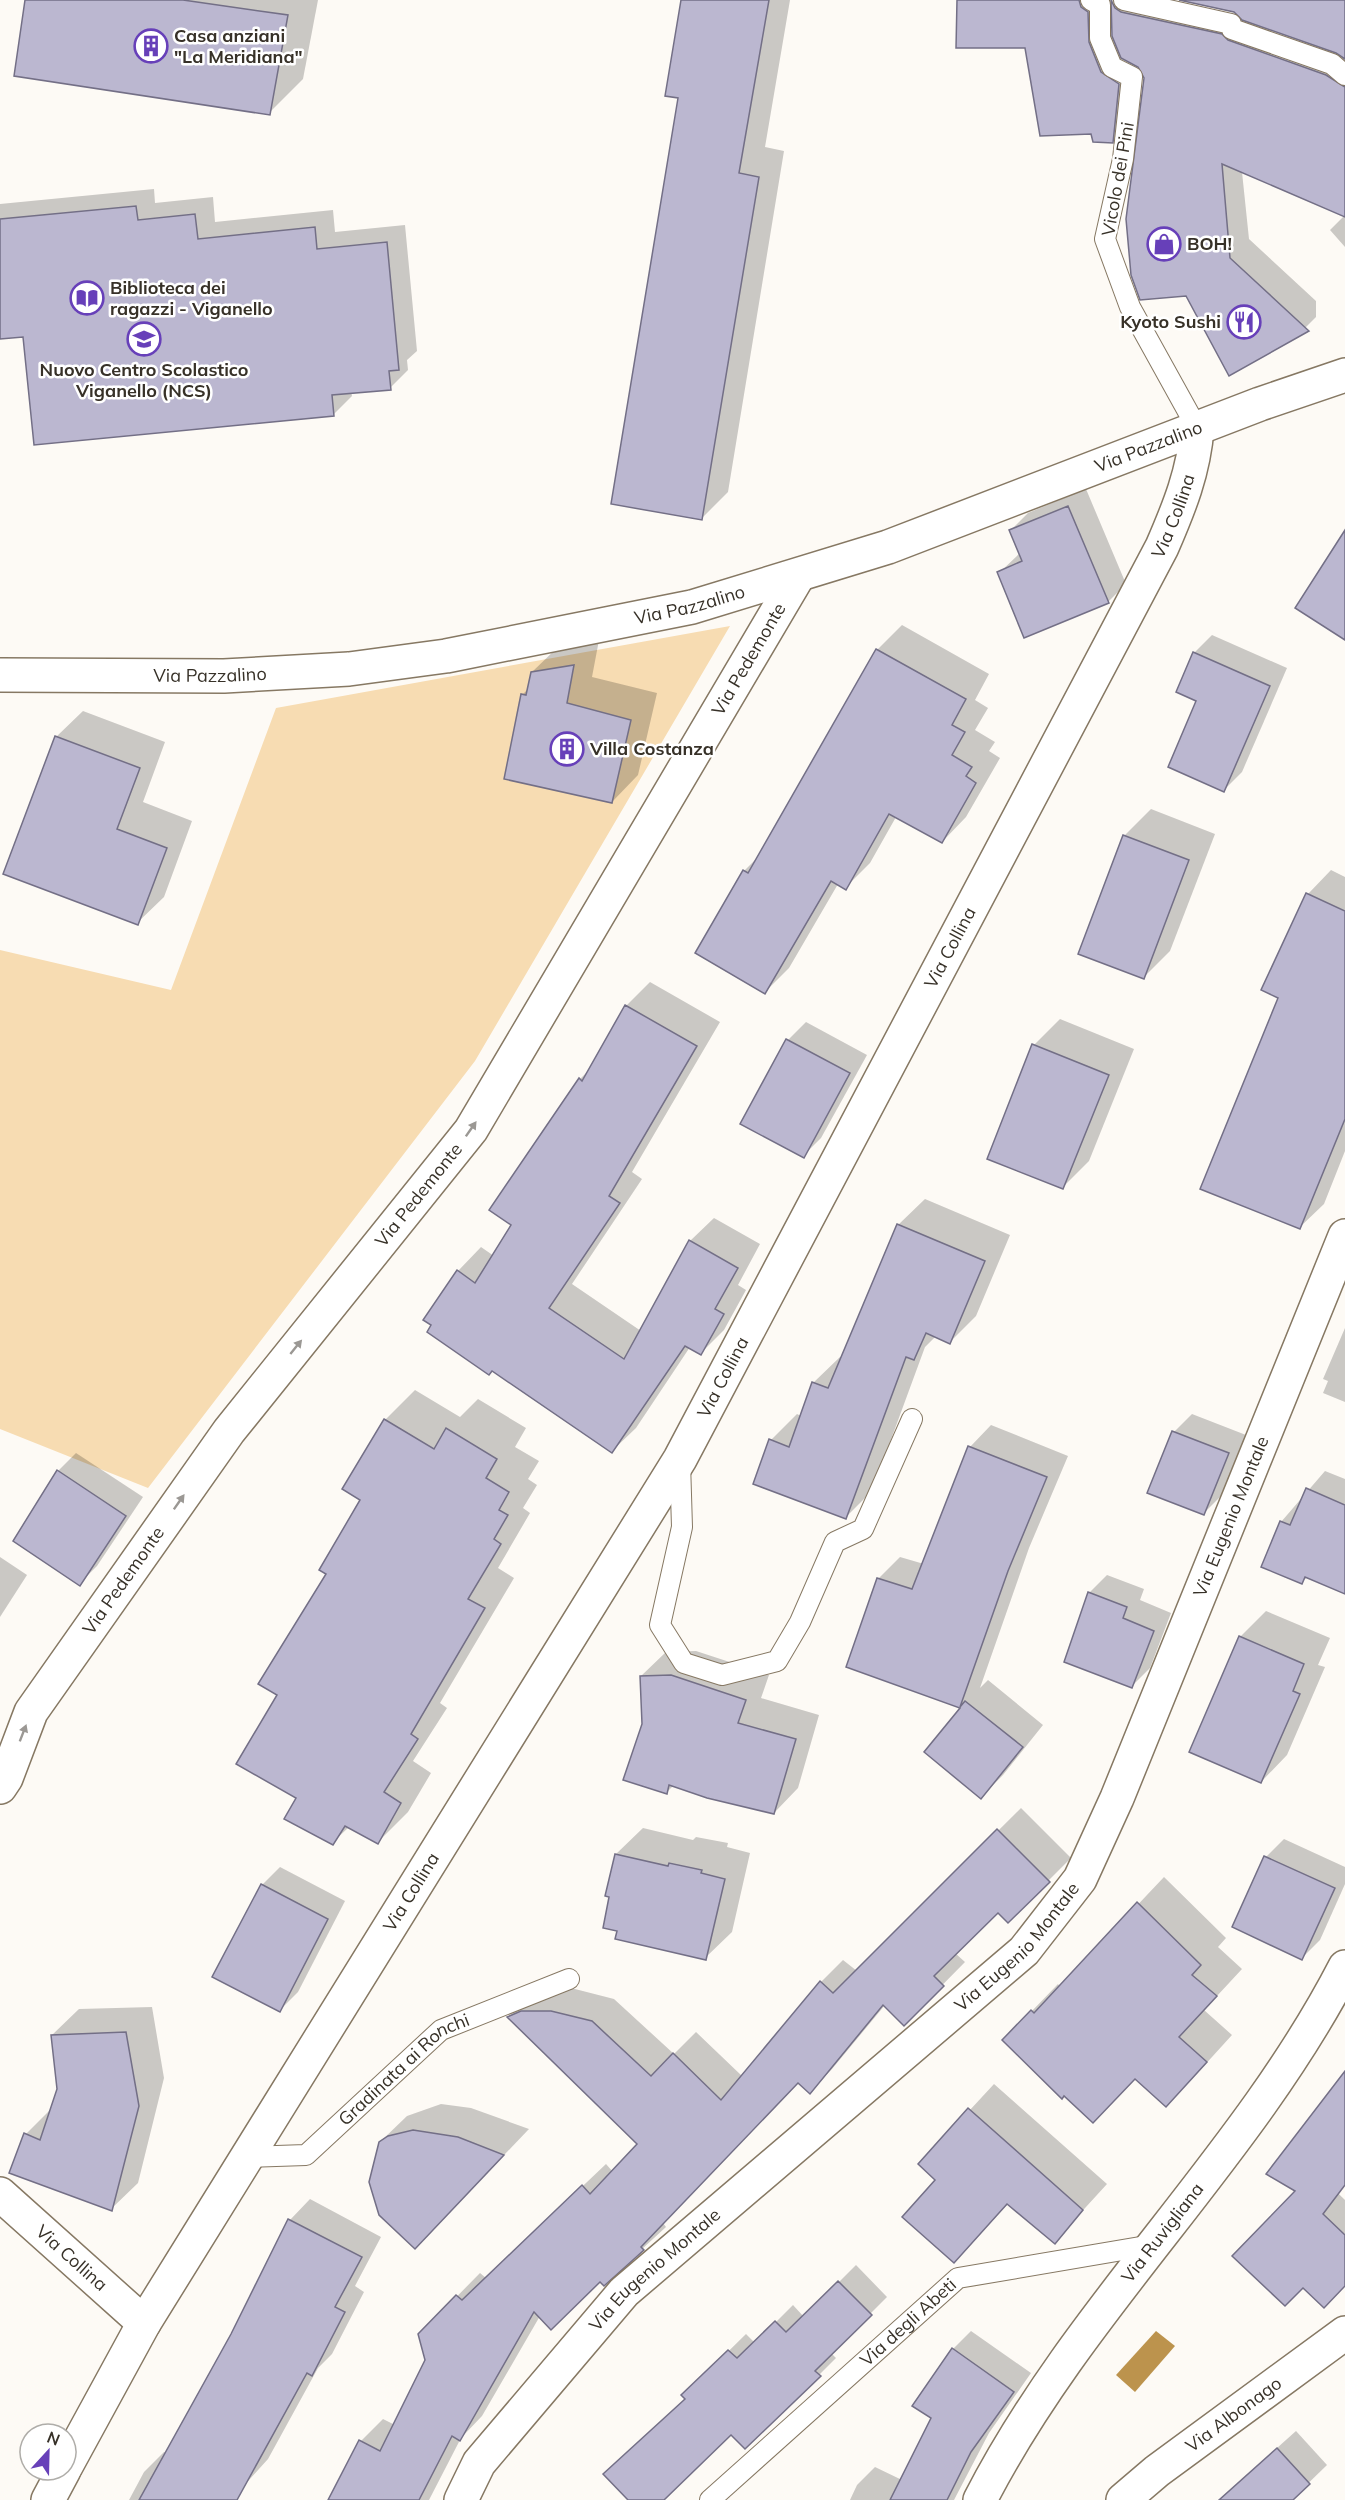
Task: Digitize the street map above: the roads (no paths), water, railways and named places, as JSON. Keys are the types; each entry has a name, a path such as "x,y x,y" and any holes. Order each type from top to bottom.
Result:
{"street":[{"name":"Via Pazzalino","path":"0,675 224,676 350,669 446,656 566,634 692,607 888,547 1342,373"},
{"name":"Via Collina","path":"78,2444 144,2323 680,1459 1162,547 1183,497 1195,456 1197,428"},
{"name":"Via Pedemonte","path":"2,1779 31,1712 229,1431 471,1130 798,576"},
{"name":"Via Eugenio Montale","path":"461,2500 479,2463 624,2292 1024,1951 1080,1880 1117,1798 1345,1236"},
{"name":"Via Ruvigliana","path":"980,2500 1019,2430 1056,2373 1287,2068 1345,1967"},
{"name":"Via Collina","path":"0,2194 144,2323"},
{"name":"Via Albonago","path":"1124,2500 1157,2471 1345,2333"},
{"name":"Via Collina","path":"48,2500 58,2482"}],"lane":[{"name":"Vicolo dei Pini","path":"1091,0 1100,5 1100,38 1112,67 1132,77 1124,159 1105,239 1130,307 1197,428"},
{"path":"1124,0 1232,24 1232,29 1332,64 1345,75"},
{"name":"Via Collina","path":"680,1459 682,1527 660,1625 684,1664 722,1675 777,1661 801,1622 835,1542 863,1529 912,1419"},
{"name":"Gradinata ai Ronchi","path":"247,2157 306,2155 441,2030 569,1979"},
{"name":"Via degli Abeti","path":"711,2500 958,2278 1152,2245"}],"place":[{"name":"Casa anziani \"La Meridiana\"","path":"151,46"},
{"name":"BOH!","path":"1164,244"},
{"name":"Biblioteca dei ragazzi - Viganello","path":"87,298"},
{"name":"Kyoto Sushi","path":"1244,322"},
{"name":"Nuovo Centro Scolastico Viganello (NCS)","path":"144,339"},
{"name":"Villa Costanza","path":"567,749"}]}
